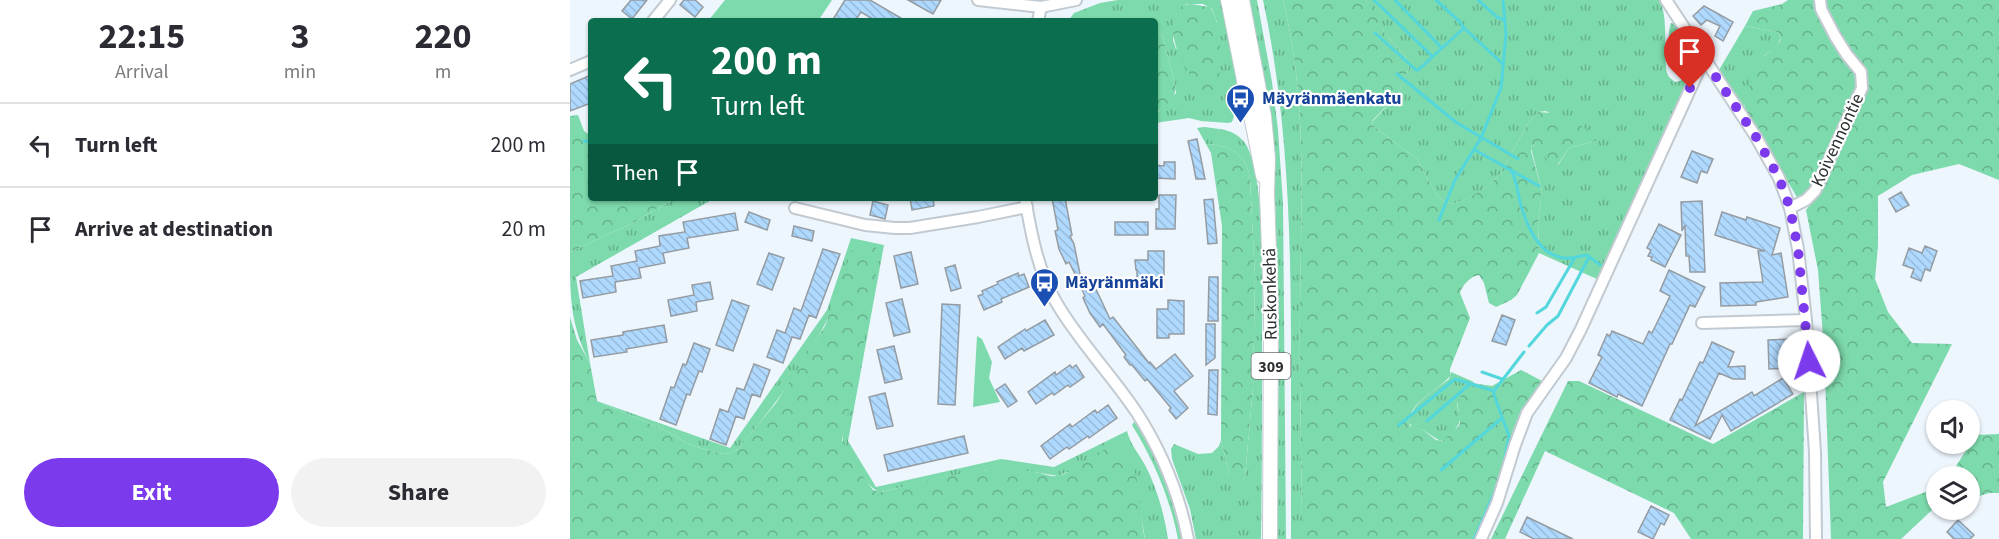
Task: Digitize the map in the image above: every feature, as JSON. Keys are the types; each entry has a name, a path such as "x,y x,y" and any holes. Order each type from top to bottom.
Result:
{"main road":[{"name":"Ruskonkehä","path":"1228,0 1258,159 1267,193"},
{"name":"Ruskonkehä","path":"1242,0 1264,116 1268,158 1271,311 1270,539"}],"street":[{"path":"655,18 670,0"},
{"path":"978,0 1041,7 1076,0"},
{"path":"1666,0 1756,137 1779,178 1790,208 1798,249 1806,320 1815,452 1816,539"},
{"name":"Koivennontie","path":"1790,208 1806,200 1815,191 1862,88 1861,72 1835,36 1821,9 1820,0"},
{"path":"1039,18 1041,7"},
{"path":"1481,539 1497,503 1520,428 1527,413 1566,358 1576,339 1704,59"},
{"path":"570,70 588,62"},
{"path":"795,208 865,225 895,228 943,223 1026,202 1032,235 1055,301 1136,412 1156,446 1175,489 1188,539"},
{"path":"1702,323 1806,320"}],"green space":[{"path":"725,0 832,0 820,18 710,18"},
{"path":"1118,0 1223,0 1236,78 1236,109 1232,122 1201,121 1189,118 1158,123 1158,112 1176,93 1176,89 1163,37 1158,31 1158,18 1070,18 1074,13 1100,3","holes":["1186,4 1203,4 1212,9 1217,22 1176,49 1173,40 1176,15"]},
{"path":"1250,0 1257,0 1272,82 1283,203 1286,539 1277,539 1279,325 1274,165"},
{"path":"1263,0 1283,0 1291,38 1300,114 1302,539 1291,539 1291,320 1287,182 1272,45"},
{"path":"1283,0 1366,0 1369,3 1384,32 1405,56 1409,68 1398,94 1373,120 1372,125 1417,159 1438,197 1449,204 1456,203 1483,189 1500,174 1528,123 1538,112 1552,113 1597,134 1596,141 1569,148 1556,167 1537,147 1531,146 1542,191 1538,222 1539,253 1517,295 1496,307 1489,303 1484,283 1479,275 1465,284 1460,293 1470,318 1450,369 1450,376 1412,411 1410,426 1423,430 1436,440 1442,441 1459,426 1457,401 1472,383 1492,386 1521,370 1544,382 1506,461 1475,539 1302,539 1300,114 1291,38"},
{"path":"1366,0 1659,0 1665,24 1667,73 1675,82 1680,81 1687,74 1690,78 1599,280 1539,253 1538,222 1542,191 1531,148 1532,145 1536,146 1558,165 1569,148 1596,141 1546,111 1538,112 1528,123 1500,174 1470,197 1449,204 1438,197 1417,159 1372,125 1373,121 1398,94 1409,68 1405,56 1384,32"},
{"path":"1788,0 1818,0 1857,76 1858,87 1809,192 1798,199 1744,103 1761,62 1765,55 1778,44 1781,37 1777,32 1745,26 1753,11 1782,4"},
{"path":"1823,0 1999,0 1999,180 1959,164 1912,175 1878,196 1878,246 1875,279 1888,312 1912,343 1952,344 1883,482 1886,507 1926,492 1926,516 1901,539 1831,539 1824,350 1818,270 1806,210 1814,200 1866,93 1867,82 1864,71 1827,15"},
{"path":"1183,5 1210,7 1218,26 1220,51 1218,98 1213,104 1206,101 1192,79 1174,41 1173,28 1176,16"},
{"path":"1671,23 1675,24 1687,44 1690,57 1682,63 1675,60 1671,50 1669,39"},
{"path":"1745,26 1777,32 1781,37 1777,47 1765,55 1744,103 1745,108 1719,70"},
{"path":"1158,31 1163,37 1176,89 1172,101 1158,111"},
{"path":"578,115 584,131 588,134 588,201 671,201 633,223 570,252 570,116"},
{"path":"1197,128 1226,131 1241,138 1252,159 1257,182 1262,238 1261,539 1196,539 1190,509 1172,459 1171,449 1174,444 1198,454 1212,453 1221,440 1229,474 1243,480 1245,477 1253,387 1255,277 1250,179 1245,163 1236,152 1223,146 1206,144"},
{"path":"1206,144 1223,146 1236,152 1245,163 1250,179 1255,277 1253,387 1245,477 1242,482 1235,481 1230,476 1221,440 1222,226 1211,153"},
{"path":"671,201 709,201 576,277 590,363 578,336 572,309 570,252 633,223"},
{"path":"851,238 884,245 848,441 876,487 1001,459 1054,467 1127,431 1153,483 1168,539 1145,539 1139,504 1067,472 1058,476 1034,472 989,470 950,476 881,492 876,490 860,474 843,445 844,428 833,307 814,345 791,381 739,448 731,453 723,454 697,447 671,433 597,401 730,448 827,310"},
{"path":"861,241 874,244 879,252 872,305 842,440 852,462 873,490 881,492 948,476 995,469 1057,476 1099,452 1116,448 1124,451 1134,467 1145,539 570,539 570,317 577,340 590,363 597,401 671,433 697,447 723,454 731,453 739,448 776,403 825,326 854,245"},
{"path":"977,336 982,339 992,362 989,378 1000,402 973,407"},
{"path":"1451,372 1474,382 1457,401 1459,424 1452,433 1440,441 1423,430 1412,427 1409,422 1419,403 1449,379"},
{"path":"1568,381 1579,381 1713,444 1804,392 1803,539 1691,539 1674,513 1545,451 1505,539 1491,539"},
{"path":"1134,422 1152,446 1159,461 1183,539 1178,539 1166,494 1132,425"},
{"path":"1999,434 1999,493 1980,496 1980,466 1956,466 1964,454 1980,454 1980,435"}],"building":[{"path":"631,0 647,0 633,18 622,11"},
{"path":"684,0 695,0 703,7 695,17 680,5"},
{"path":"845,0 870,0 901,18 871,18 861,12 857,18 834,18"},
{"path":"908,0 941,0 933,14"},
{"path":"1704,6 1733,22 1723,41 1715,36 1720,26 1707,20 1701,25 1693,16"},
{"path":"588,76 588,104 570,111 570,84"},
{"path":"1197,139 1205,179 1196,179 1188,141"},
{"path":"1692,151 1713,159 1707,173 1701,171 1697,183 1681,177"},
{"path":"1164,162 1175,162 1175,179 1158,178 1158,165 1164,166"},
{"path":"1901,192 1909,205 1896,212 1889,199"},
{"path":"1159,195 1176,195 1175,229 1156,229"},
{"path":"1213,199 1217,243 1208,244 1204,200"},
{"path":"873,201 888,205 885,219 870,215"},
{"path":"910,201 933,201 934,206 912,210"},
{"path":"1053,201 1066,201 1072,235 1070,236 1074,244 1081,279 1078,280 1069,262 1066,264 1059,249 1055,231 1058,230"},
{"path":"1702,201 1705,272 1690,272 1689,256 1686,256 1685,225 1682,231 1681,202"},
{"path":"749,212 770,220 767,230 745,222"},
{"path":"1722,212 1746,220 1747,217 1780,228 1772,255 1781,253 1788,297 1756,302 1756,305 1721,306 1720,283 1763,282 1758,251 1765,251 1715,235"},
{"path":"735,213 738,230 687,238 689,248 663,253 665,263 639,268 641,278 615,282 616,292 583,298 580,281 613,276 611,266 637,261 635,251 660,246 659,236 685,232 683,222"},
{"path":"1115,222 1148,222 1148,235 1115,235"},
{"path":"1659,224 1681,235 1665,267 1648,256 1651,250 1647,248"},
{"path":"794,226 814,231 812,241 792,236"},
{"path":"1925,246 1937,251 1930,271 1925,269 1921,281 1911,277 1914,269 1903,265 1909,248 1922,253"},
{"path":"823,249 840,254 816,318 809,315 800,339 792,337 783,363 767,357 777,330 785,333 794,308 801,311"},
{"path":"1148,251 1164,251 1164,284 1137,285 1135,260 1148,260"},
{"path":"911,252 918,284 901,288 894,256"},
{"path":"769,253 784,258 772,290 757,284"},
{"path":"955,265 961,288 951,291 945,268"},
{"path":"1669,270 1705,287 1695,307 1690,305 1642,406 1589,383 1602,357 1598,355 1607,334 1610,336 1612,331 1643,344 1649,331 1652,333 1670,296 1660,291"},
{"path":"1018,273 1019,276 1024,274 1029,287 1001,299 1002,302 984,310 978,296 983,294 982,291"},
{"path":"1209,277 1218,277 1218,321 1208,321"},
{"path":"710,282 713,299 696,302 697,311 671,316 668,300 694,295 692,285"},
{"path":"1094,285 1110,319 1113,317 1149,363 1156,369 1175,354 1193,376 1174,391 1188,408 1176,419 1169,410 1171,408 1147,379 1145,381 1130,365 1124,357 1126,355 1103,324 1100,327 1090,313 1081,288"},
{"path":"902,299 910,332 894,336 886,303"},
{"path":"732,300 749,306 733,351 716,345"},
{"path":"1168,300 1184,301 1184,334 1169,334 1169,338 1157,338 1157,309 1168,309"},
{"path":"942,304 960,305 955,405 938,404"},
{"path":"1502,315 1515,320 1506,345 1492,341"},
{"path":"1045,320 1054,335 1024,351 1022,348 1005,359 998,347 1025,329 1026,331"},
{"path":"1206,324 1215,324 1215,358 1206,365"},
{"path":"664,325 667,342 594,357 591,340"},
{"path":"1790,339 1792,368 1769,369 1768,340"},
{"path":"1712,342 1734,352 1728,367 1745,366 1745,379 1733,379 1719,373 1695,426 1752,392 1754,396 1783,378 1793,394 1731,431 1722,415 1710,439 1670,420 1700,362 1703,363"},
{"path":"694,343 710,349 702,372 699,371 690,395 687,394 676,425 660,419 671,387 674,388"},
{"path":"894,346 902,379 885,383 877,350"},
{"path":"754,364 770,370 760,397 752,394 744,419 736,416 726,445 710,439 720,409 728,412 737,388 744,390"},
{"path":"1070,365 1072,368 1076,365 1084,377 1070,387 1068,385 1054,395 1052,393 1036,404 1028,392 1055,372 1056,375"},
{"path":"1209,370 1218,370 1217,415 1208,414"},
{"path":"1005,384 1017,401 1008,407 996,390"},
{"path":"885,393 893,426 877,429 869,397"},
{"path":"1108,405 1117,418 1089,438 1088,436 1069,449 1067,447 1050,459 1041,446 1070,424 1072,427 1095,410 1097,413"},
{"path":"964,436 968,453 888,471 884,455"},
{"path":"1651,506 1669,515 1664,525 1661,523 1653,539 1638,532"},
{"path":"1527,517 1573,539 1534,539 1520,532"},
{"path":"1958,520 1974,535 1970,539 1954,539 1947,532"}],"waterway":[{"path":"1374,0 1432,56"},
{"path":"1395,0 1442,48"},
{"path":"1436,0 1464,28"},
{"path":"1478,0 1497,17 1504,20"},
{"path":"1439,220 1455,180 1481,138 1501,88 1506,34 1503,0"},
{"path":"1375,33 1416,70 1464,28 1503,64"},
{"path":"1397,74 1457,123 1518,159"},
{"path":"584,141 588,142"},
{"path":"1475,150 1539,186"},
{"path":"1511,170 1526,220 1540,245 1555,256 1573,258 1587,255 1600,265"},
{"path":"1529,346 1558,316 1589,257"},
{"path":"1537,313 1546,307 1574,259"},
{"path":"1399,425 1455,379 1494,391 1524,352"},
{"path":"1482,372 1502,379"},
{"path":"1427,421 1470,384"},
{"path":"1494,391 1509,436 1503,468"},
{"path":"1441,470 1502,418"},
{"path":"1474,539 1497,486"}],"place":[{"name":"Mäyränmäenkatu","path":"1241,124"},
{"name":"Mäyränmäki","path":"1044,308"}],"route":[{"path":"1690,88 1704,59 1756,137 1779,178 1790,208 1798,249 1809,361"}]}
